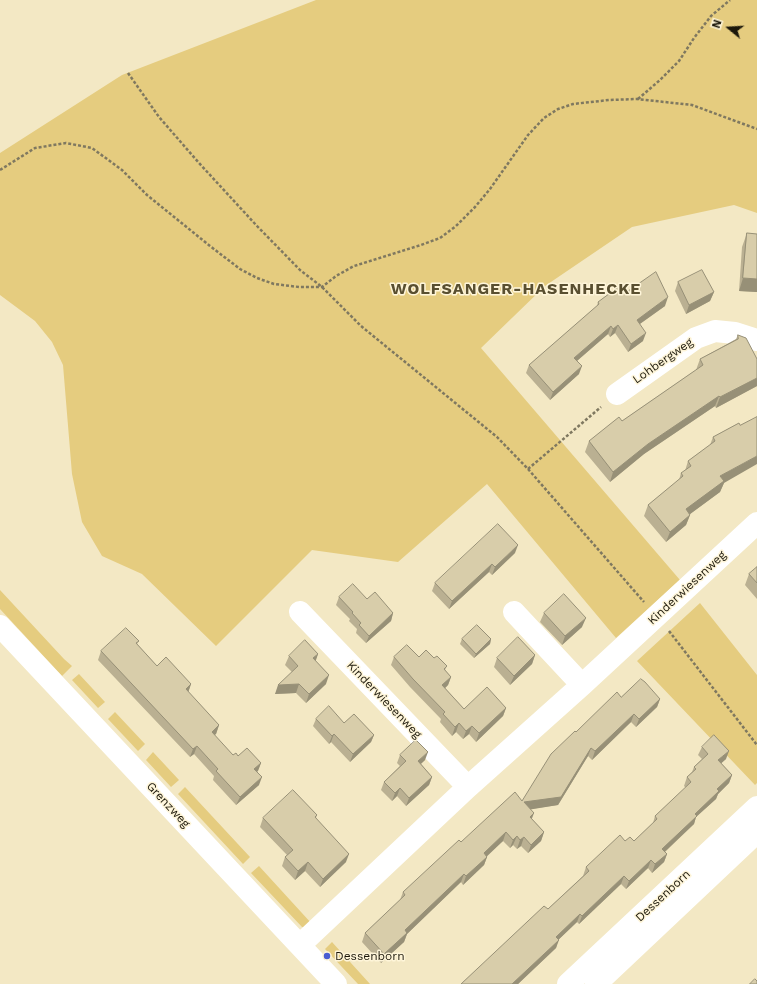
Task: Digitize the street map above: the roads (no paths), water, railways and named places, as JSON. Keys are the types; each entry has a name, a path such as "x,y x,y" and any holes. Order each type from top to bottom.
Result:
{"street":[{"name":"Lohbergweg","path":"617,394 696,338 715,331 735,333 757,340"},
{"name":"Kinderwiesenweg","path":"300,945 468,787 582,686 757,523"},
{"name":"Kinderwiesenweg","path":"300,612 468,787"},
{"path":"514,612 582,686"},
{"name":"Grenzweg","path":"0,626 336,984"},
{"name":"Dessenborn","path":"568,984 757,807"},
{"name":"Dessenborn","path":"596,984 757,832"}],"place":[{"name":"Dessenborn","path":"327,956"}],"district":[{"name":"WOLFSANGER-HASENHECKE","path":"516,289"}]}
